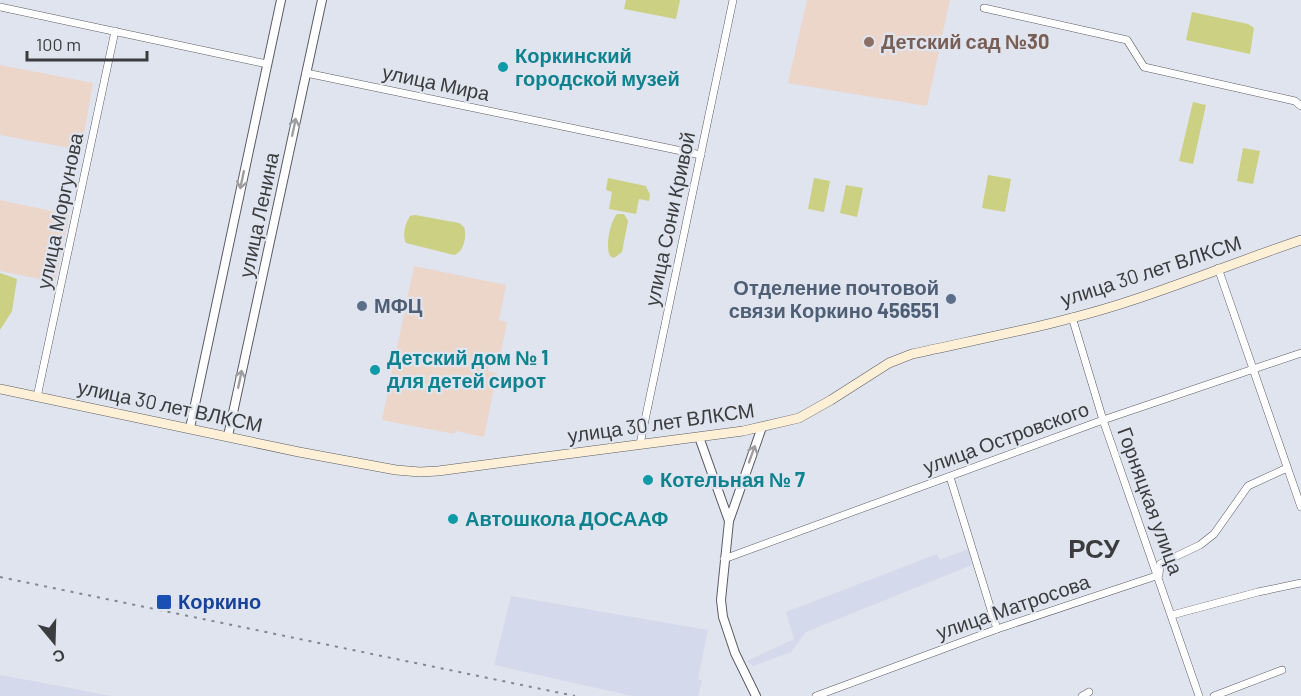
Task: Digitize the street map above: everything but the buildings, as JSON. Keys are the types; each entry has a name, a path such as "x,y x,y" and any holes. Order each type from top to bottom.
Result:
{"main road":[{"name":"улица 30 лет ВЛКСМ","path":"0,389 310,454 420,472 699,437 762,427 799,418 889,363 912,354 1072,317 1142,297 1301,240"}],"street":[{"name":"улица Ленина","path":"190,428 281,0"},
{"name":"улица Ленина","path":"228,436 322,0"},
{"name":"улица Сони Кривой","path":"640,444 733,0"},
{"path":"0,6 267,64"},
{"path":"984,8 1127,40 1143,67 1295,100 1301,106"},
{"name":"улица Моргунова","path":"37,397 115,32"},
{"name":"улица Мира","path":"306,72 700,155"},
{"path":"1218,268 1301,507"},
{"name":"Горняцкая улица","path":"1072,317 1103,420 1159,575 1199,696"},
{"name":"улица Островского","path":"724,559 1103,420 1301,353"},
{"path":"756,696 735,653 723,617 721,600 729,521 762,427"},
{"path":"699,437 729,521"},
{"name":"улица Матросова","path":"816,696 996,628 1159,575 1160,564 1200,545 1214,534 1248,486 1287,468"},
{"path":"950,477 996,628"},
{"path":"1172,615 1301,583"},
{"path":"1214,696 1282,670"}],"shaded area":[{"name":"Детский сад №30","path":"807,0 950,0 927,106 788,83"},
{"path":"0,65 93,83 81,150 0,135"},
{"path":"0,200 69,215 55,282 0,271"},
{"path":"414,266 506,285 499,320 507,322 499,362 490,360 488,371 497,373 484,437 456,431 455,434 382,420"},
{"path":"968,549 972,565 806,632 791,652 753,666 747,661 794,639 786,612 937,554 940,560"},
{"path":"511,596 708,630 698,679 702,681 698,696 632,696 494,665"},
{"path":"0,675 55,685 111,696 0,696"}],"green space":[{"path":"626,0 680,0 676,19 624,9"},
{"path":"1192,12 1248,24 1254,28 1250,54 1186,40"},
{"path":"1193,102 1206,105 1193,164 1179,161"},
{"path":"1243,148 1260,151 1253,184 1237,181"},
{"path":"988,175 1011,179 1005,212 982,208"},
{"path":"608,178 646,186 650,195 649,201 639,199 636,214 609,209 612,192 606,190"},
{"path":"814,178 830,181 824,212 808,209"},
{"path":"846,185 863,188 857,217 840,213"},
{"path":"617,214 624,214 628,221 622,252 614,258 610,256 608,240"},
{"path":"410,216 459,223 464,227 464,243 460,251 454,255 406,243 405,226"},
{"path":"0,273 17,279 12,311 0,330"}],"railway":[{"path":"0,577 575,696"}],"place":[{"name":"Детский сад №30","path":"869,42"},
{"name":"Коркинский городской музей","path":"503,67"},
{"name":"Отделение почтовой связи Коркино 456551","path":"951,299"},
{"name":"МФЦ","path":"362,306"},
{"name":"Детский дом № 1 для детей сирот","path":"375,370"},
{"name":"Котельная № 7","path":"648,480"},
{"name":"Автошкола ДОСААФ","path":"453,519"},
{"name":"Коркино","path":"164,602"}],"district":[{"name":"РСУ","path":"1094,549"}]}
